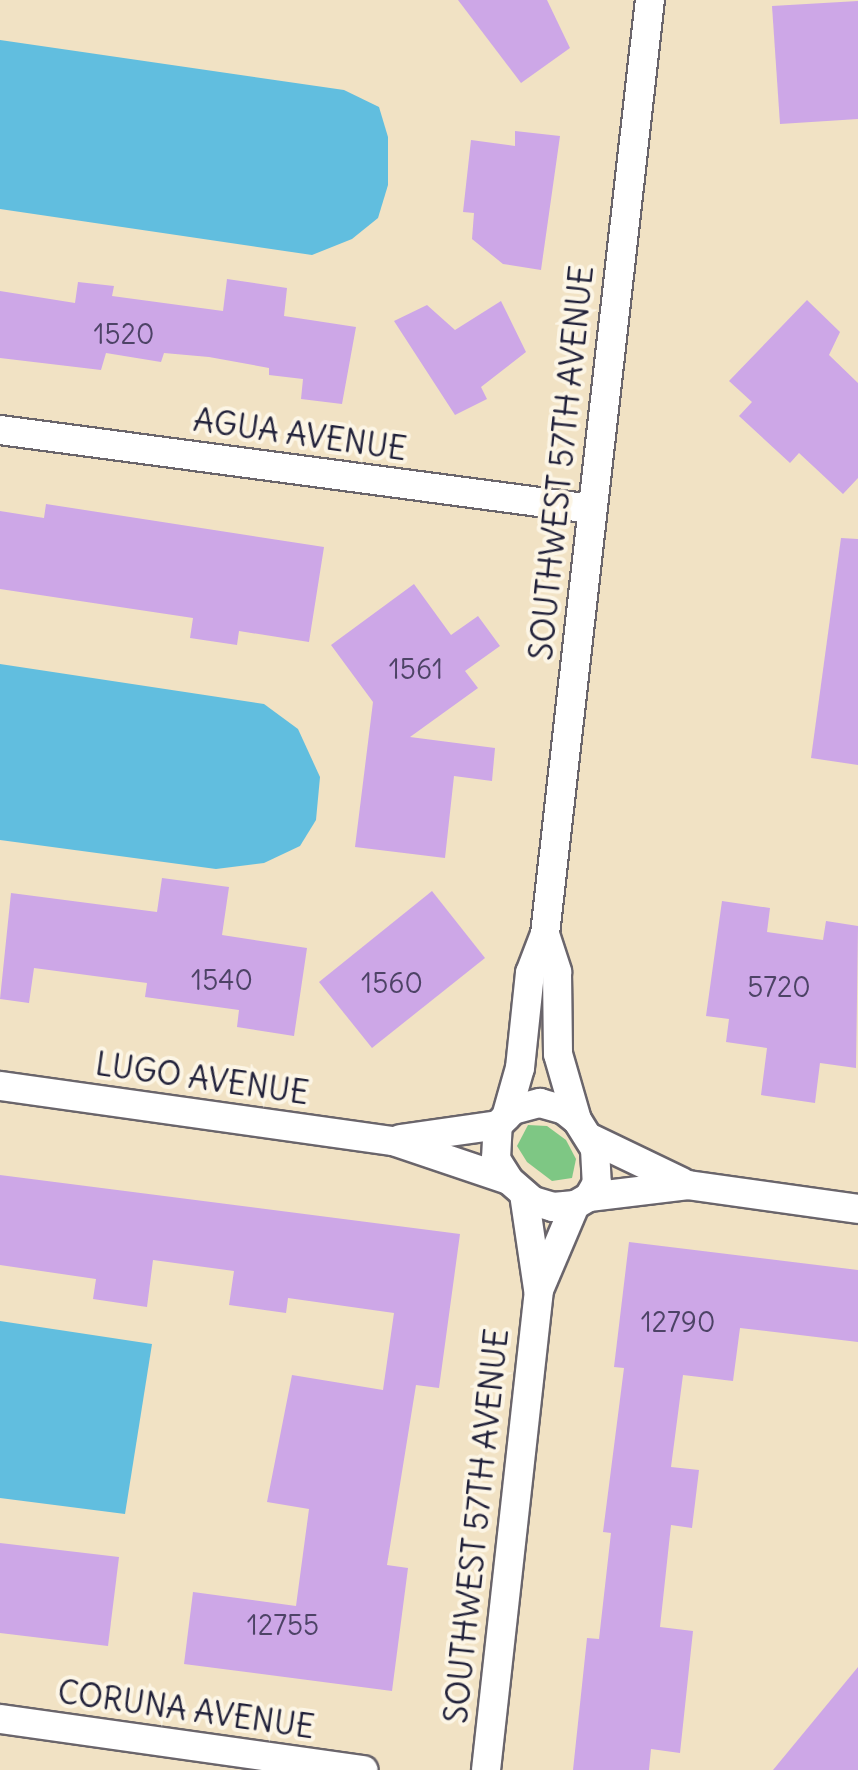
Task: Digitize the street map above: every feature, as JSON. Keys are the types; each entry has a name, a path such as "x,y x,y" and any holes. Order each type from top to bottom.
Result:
{"street":[{"name":"SOUTHWEST 57TH AVENUE","path":"502,1121 520,1068 530,972 545,934 650,0"},
{"name":"AGUA AVENUE","path":"0,430 591,508"},
{"name":"SOUTHWEST 57TH AVENUE","path":"545,934 556,972 558,1054 584,1129"},
{"name":"LUGO AVENUE","path":"0,1086 394,1141"},
{"path":"394,1141 502,1121 526,1104 540,1103 564,1110 584,1129 688,1185"},
{"path":"502,1121 493,1148 516,1187"},
{"path":"582,1201 599,1171 584,1129"},
{"path":"394,1141 516,1187 554,1208 688,1185 858,1209"},
{"name":"SOUTHWEST 57TH AVENUE","path":"486,1770 539,1290 516,1187"},
{"name":"SOUTHWEST 57TH AVENUE","path":"539,1290 582,1201"},
{"name":"CORUNA AVENUE","path":"0,1720 363,1770"}],"green space":[{"path":"528,1125 547,1126 566,1140 576,1159 572,1178 552,1181 527,1162 517,1146"}],"water":[{"path":"0,40 344,90 379,107 388,137 388,185 378,218 352,239 312,255 0,209"},
{"path":"0,664 264,704 298,729 320,777 316,820 300,846 264,863 216,869 0,840"},
{"path":"0,1321 152,1344 125,1514 0,1498"}],"building":[{"path":"458,0 547,0 570,48 521,83"},
{"path":"858,1 858,119 780,124 772,6"},
{"path":"515,131 560,136 541,270 503,264 472,239 474,213 463,212 471,140 515,146"},
{"path":"227,279 287,288 284,316 356,327 342,404 301,399 303,379 269,375 269,368 209,357 164,353 161,362 106,353 101,370 0,358 0,291 75,303 78,282 114,286 112,296 223,311"},
{"path":"807,300 840,332 829,355 858,383 858,478 843,494 799,453 790,463 739,416 752,402 729,381"},
{"path":"501,301 526,352 481,387 487,399 455,415 394,321 427,305 455,330"},
{"path":"46,504 324,547 309,642 239,631 237,645 190,638 193,618 0,589 0,511 44,518"},
{"path":"841,538 858,539 858,765 811,758"},
{"path":"414,584 451,635 478,616 500,646 465,671 478,688 410,737 495,748 492,781 454,776 445,858 355,847 373,702 331,645"},
{"path":"162,878 229,887 222,935 307,948 294,1036 237,1027 239,1010 145,997 147,983 34,968 29,1003 0,999 11,893 157,912"},
{"path":"432,891 485,958 372,1048 319,982"},
{"path":"722,901 770,908 767,932 823,940 826,921 858,926 856,1068 820,1063 815,1103 761,1095 767,1048 726,1042 729,1019 706,1016"},
{"path":"0,1175 460,1234 439,1388 416,1385 387,1565 408,1568 392,1691 184,1664 193,1592 296,1606 309,1509 267,1502 292,1375 383,1390 394,1313 288,1298 286,1313 229,1305 234,1271 153,1260 147,1307 93,1299 96,1279 0,1265"},
{"path":"629,1242 858,1270 858,1342 740,1328 733,1381 683,1375 671,1467 699,1470 692,1528 671,1525 660,1627 693,1631 680,1753 651,1749 649,1770 573,1770 587,1638 599,1639 611,1533 603,1532 624,1368 614,1367"},
{"path":"0,1543 119,1557 108,1646 0,1633"},
{"path":"858,1667 858,1770 773,1770"}]}
